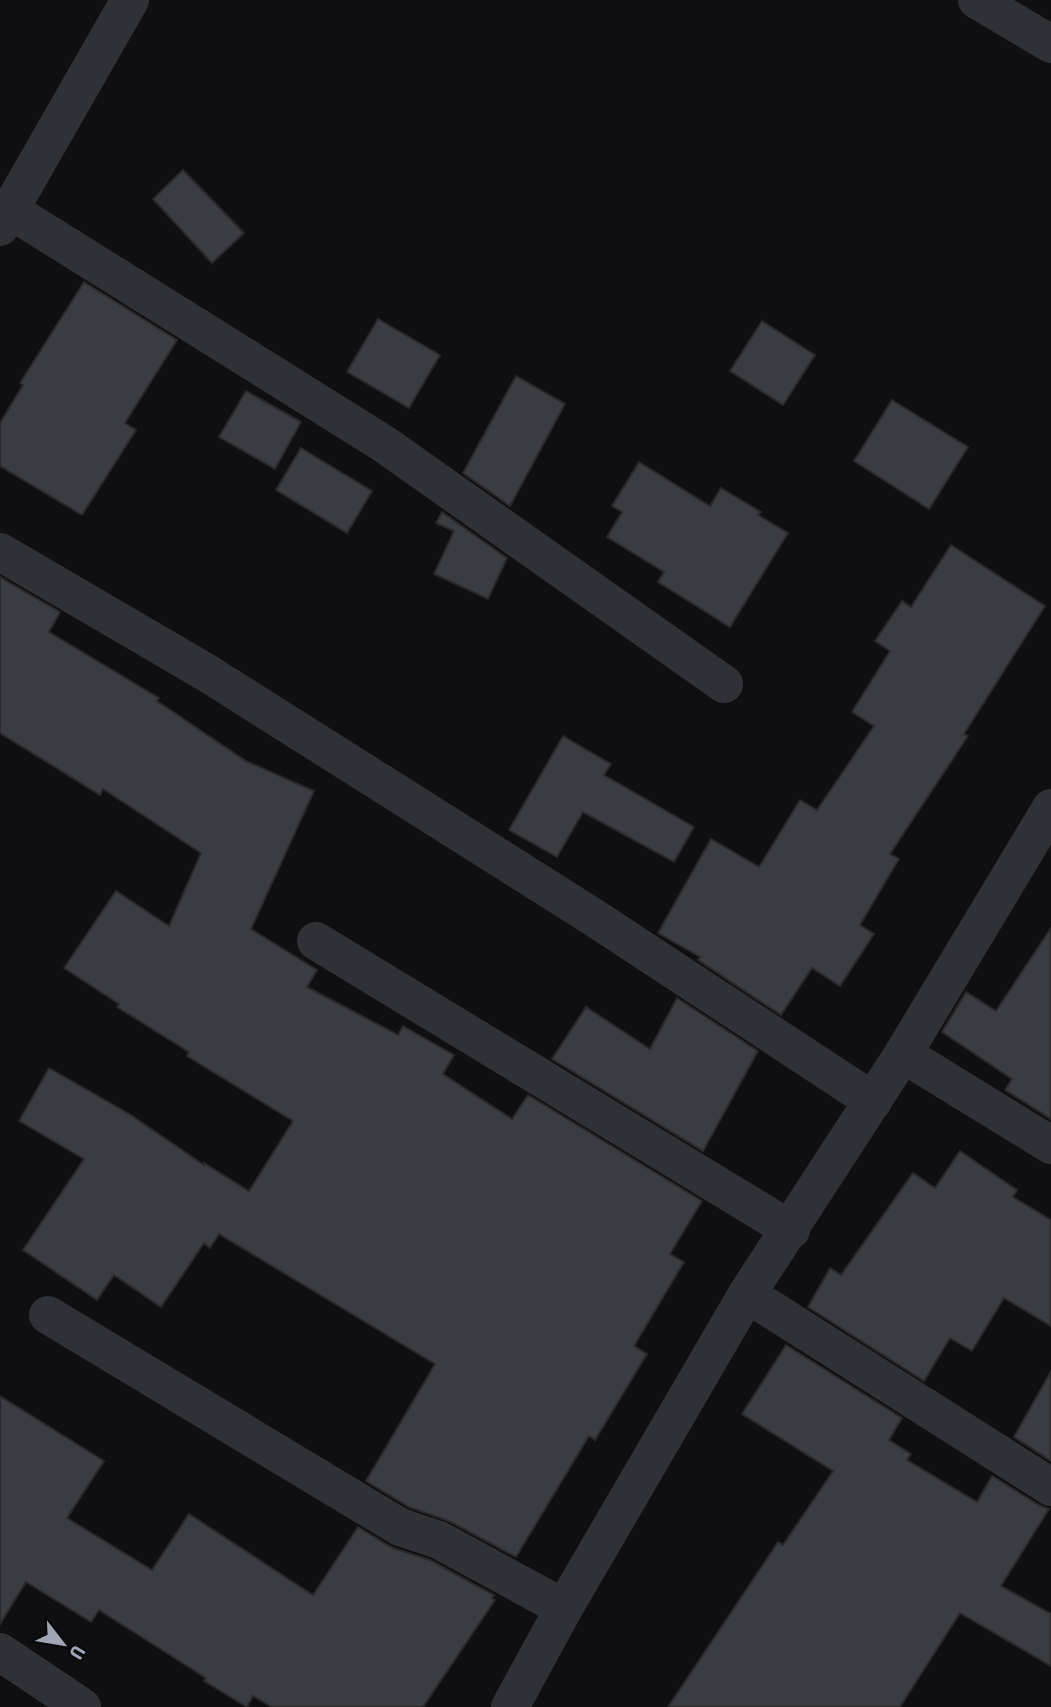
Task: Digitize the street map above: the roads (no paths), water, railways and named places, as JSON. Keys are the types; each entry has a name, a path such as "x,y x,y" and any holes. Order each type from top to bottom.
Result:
{"street":[{"path":"130,0 5,219 384,444 724,684"},
{"path":"977,0 1051,44"},
{"path":"0,552 242,695 593,917 873,1101"},
{"path":"510,1707 564,1608 747,1294 903,1055 1051,808"},
{"path":"316,941 791,1230"},
{"path":"903,1055 1051,1145"},
{"path":"747,1294 1051,1487"},
{"path":"48,1315 400,1527 439,1540 564,1608"},
{"path":"0,1652 82,1707"}]}
